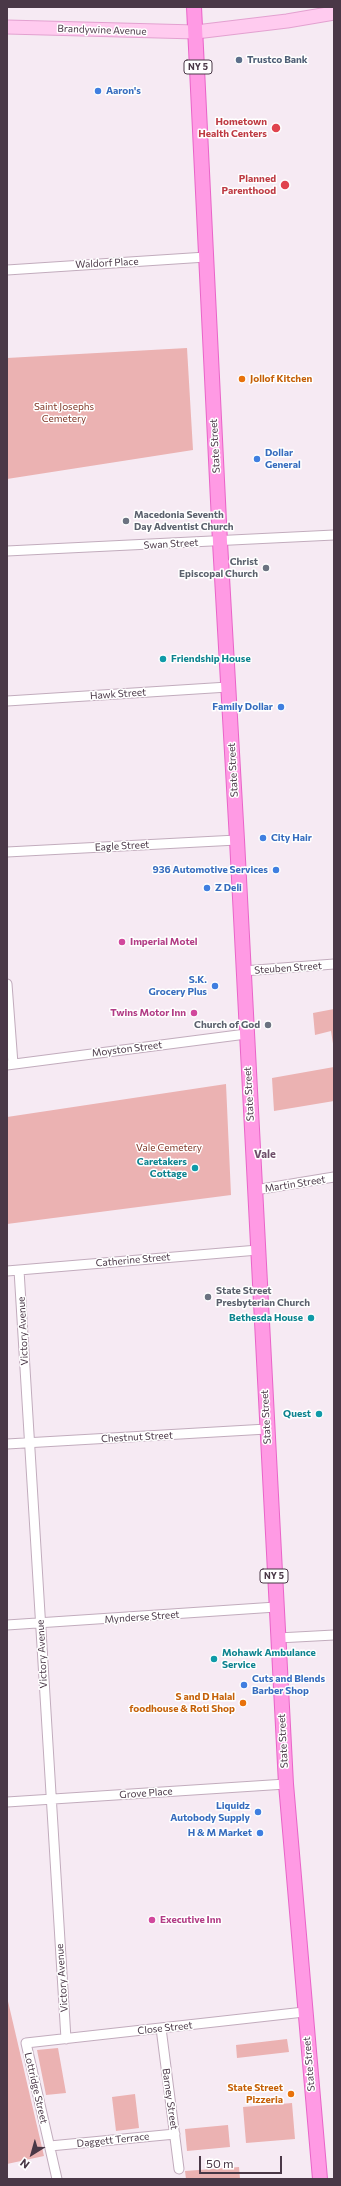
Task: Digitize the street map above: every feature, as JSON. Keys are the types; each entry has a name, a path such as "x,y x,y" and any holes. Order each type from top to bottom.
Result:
{"main road":[{"name":"State Street","path":"194,7 220,542 238,840 246,1034 286,1784 304,2012 320,2179"},
{"name":"Brandywine Avenue","path":"7,27 196,32 287,21 334,13"}],"street":[{"name":"Waldorf Place","path":"7,270 206,257"},
{"name":"Swan Street","path":"7,551 220,542 334,535"},
{"name":"Hawk Street","path":"7,701 228,687"},
{"name":"Eagle Street","path":"7,852 238,840"},
{"name":"Steuben Street","path":"243,971 334,964"},
{"path":"7,984 10,1064"},
{"name":"Moyston Street","path":"10,1064 246,1034"},
{"name":"Martin Street","path":"255,1190 334,1177"},
{"name":"Catherine Street","path":"7,1271 258,1250"},
{"name":"Victory Avenue","path":"19,1270 66,2039"},
{"name":"Chestnut Street","path":"7,1444 267,1429"},
{"name":"Mynderse Street","path":"7,1626 276,1607"},
{"path":"278,1638 334,1635"},
{"name":"Grove Place","path":"7,1802 286,1784"},
{"name":"Close Street","path":"26,2043 304,2012"},
{"name":"Barney Street","path":"161,2028 179,2169"},
{"name":"Lottridge Street","path":"26,2043 57,2179"},
{"name":"Daggett Terrace","path":"50,2146 175,2134"}],"green space":[{"name":"Saint Josephs Cemetery","path":"187,348 193,450 7,479 7,358"},
{"path":"334,1009 334,1050 331,1031 315,1035 313,1013"},
{"path":"334,1067 334,1101 274,1111 272,1078"},
{"name":"Vale Cemetery","path":"226,1084 231,1195 7,1224 7,1117"},
{"path":"7,1997 44,2156 7,2164"},
{"path":"287,2039 289,2052 237,2058 236,2045"},
{"path":"58,2048 66,2093 46,2095 37,2050"},
{"path":"135,2094 139,2128 116,2131 112,2097"},
{"path":"292,2103 295,2139 246,2143 243,2107"},
{"path":"228,2125 230,2147 187,2151 185,2129"},
{"path":"239,2167 240,2179 186,2179 185,2171"}],"place":[{"name":"Trustco Bank","path":"239,60"},
{"name":"Aaron's","path":"98,91"},
{"name":"Hometown Health Centers","path":"276,128"},
{"name":"Planned Parenthood","path":"285,185"},
{"name":"Jollof Kitchen","path":"242,379"},
{"name":"Dollar General","path":"257,459"},
{"name":"Macedonia Seventh Day Adventist Church","path":"126,521"},
{"name":"Christ Episcopal Church","path":"266,568"},
{"name":"Friendship House","path":"163,659"},
{"name":"Family Dollar","path":"281,707"},
{"name":"City Hair","path":"263,838"},
{"name":"936 Automotive Services","path":"276,870"},
{"name":"Z Deli","path":"207,888"},
{"name":"Imperial Motel","path":"122,942"},
{"name":"S.K. Grocery Plus","path":"215,986"},
{"name":"Twins Motor Inn","path":"194,1013"},
{"name":"Church of God","path":"268,1025"},
{"name":"Caretakers Cottage","path":"195,1168"},
{"name":"State Street Presbyterian Church","path":"208,1297"},
{"name":"Bethesda House","path":"311,1318"},
{"name":"Quest","path":"319,1414"},
{"name":"Mohawk Ambulance Service","path":"214,1659"},
{"name":"Cuts and Blends Barber Shop","path":"244,1685"},
{"name":"S and D Halal foodhouse & Roti Shop","path":"243,1703"},
{"name":"Liquidz Autobody Supply","path":"258,1812"},
{"name":"H & M Market","path":"260,1833"},
{"name":"Executive Inn","path":"152,1920"},
{"name":"State Street Pizzeria","path":"291,2094"}],"district":[{"name":"Vale","path":"265,1154"}]}
